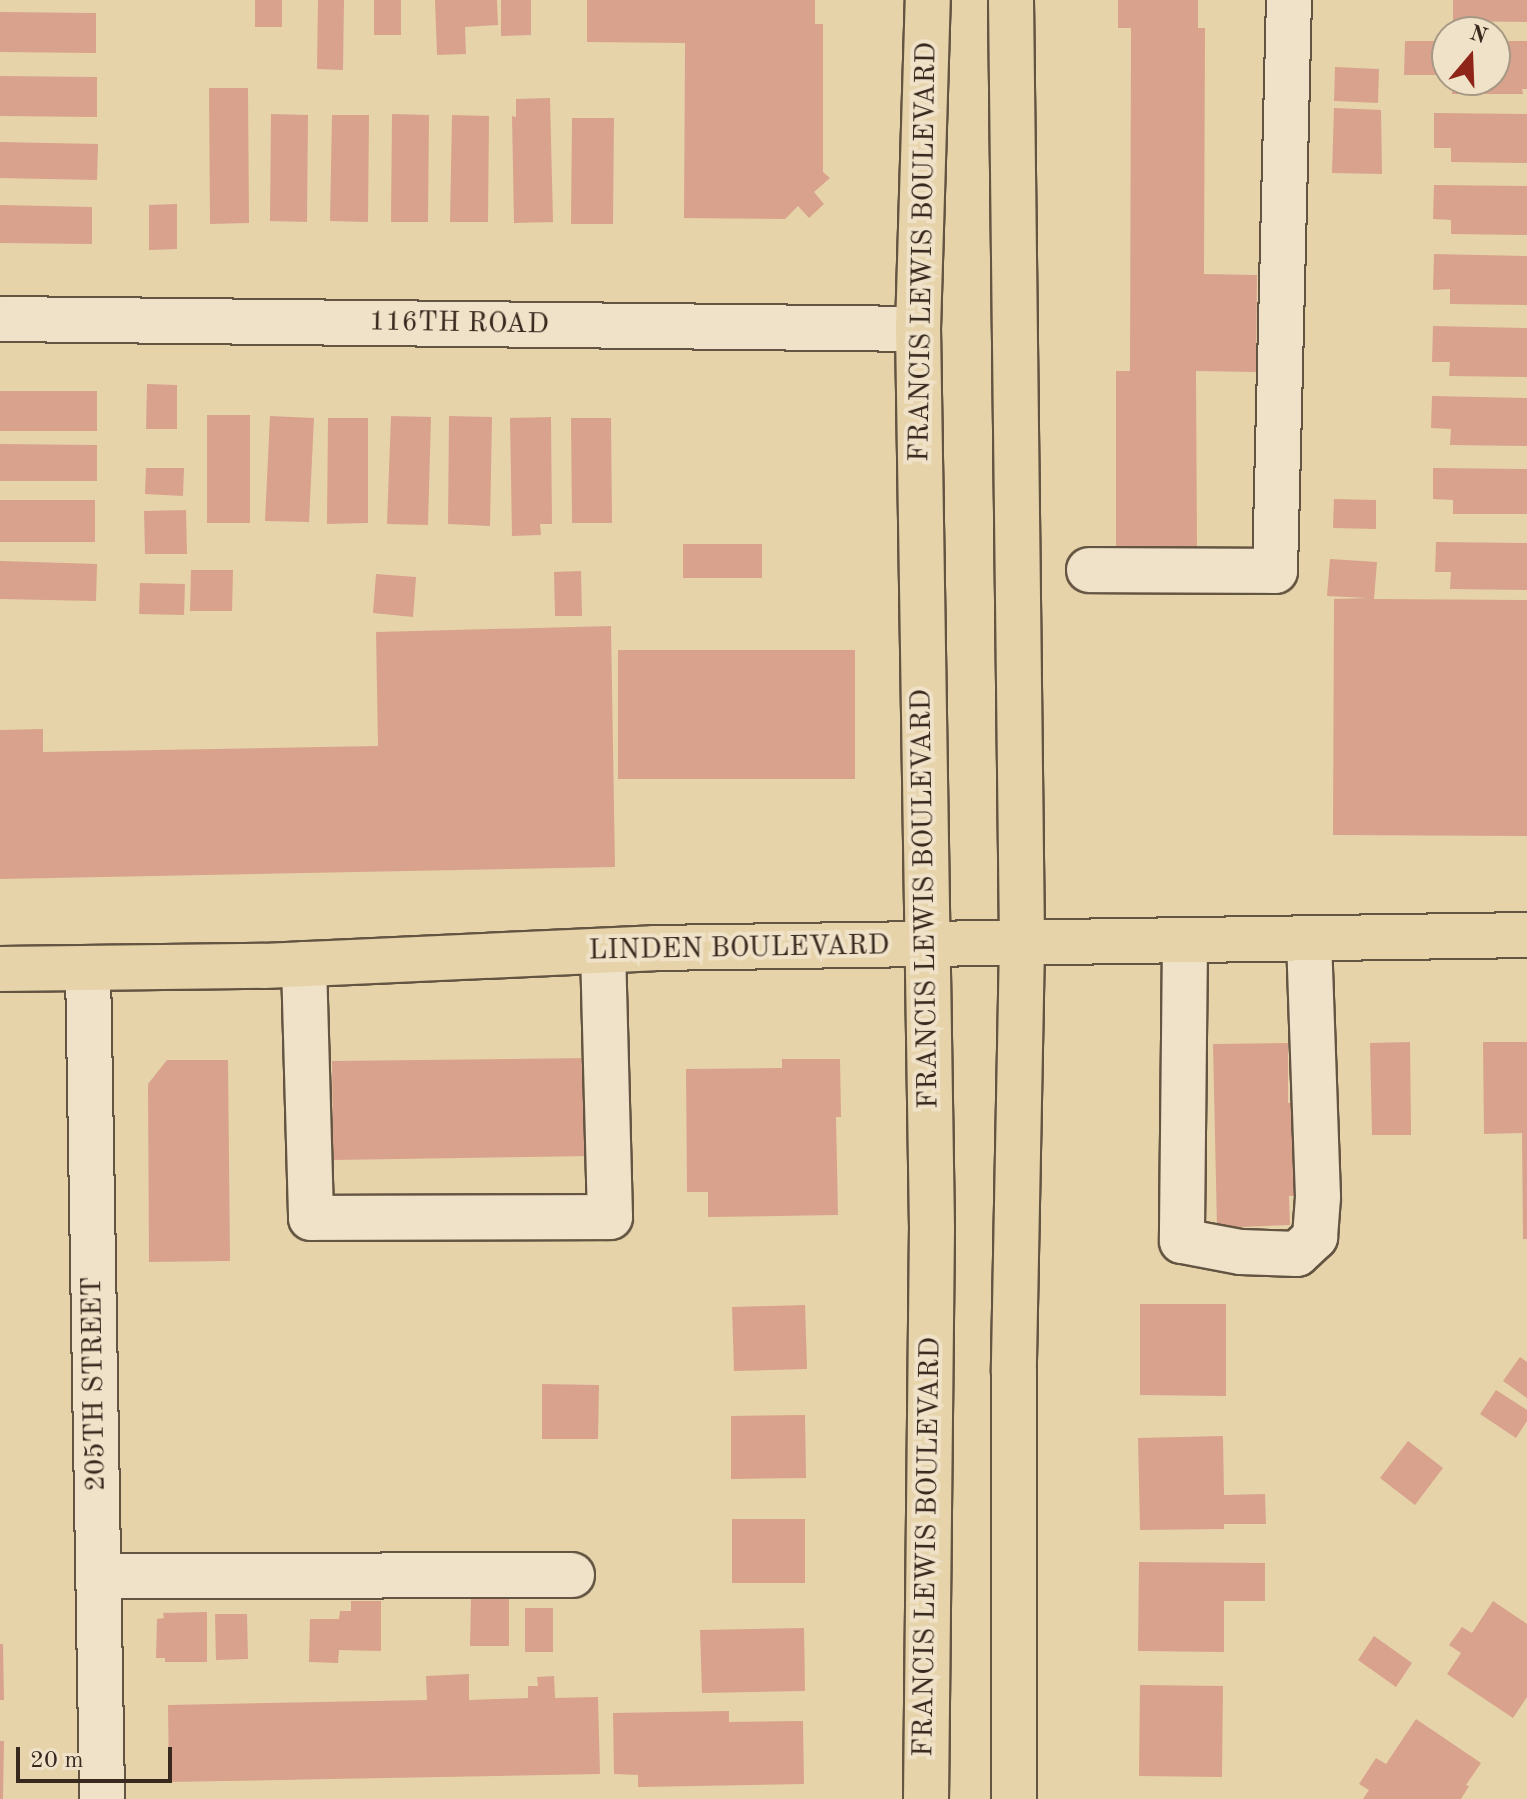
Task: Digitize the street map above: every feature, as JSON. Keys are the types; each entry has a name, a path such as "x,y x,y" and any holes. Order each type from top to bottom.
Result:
{"main road":[{"name":"FRANCIS LEWIS BOULEVARD","path":"926,1799 932,1229 925,945 918,329 928,0"},
{"path":"1011,0 1022,944 1014,1372 1014,1799"},
{"name":"LINDEN BOULEVARD","path":"0,969 304,964 603,951 1527,935"}],"street":[{"path":"1089,570 1275,571 1289,0"},
{"name":"116TH ROAD","path":"0,319 918,329"},
{"path":"1185,942 1182,1241 1241,1252 1297,1254 1315,1237 1318,1197 1309,940"},
{"path":"304,964 311,1218 610,1217 603,951"},
{"name":"205TH STREET","path":"88,968 102,1799"},
{"path":"99,1576 572,1575"}],"building":[{"path":"255,0 282,0 282,27 255,27"},
{"path":"318,0 344,0 343,70 317,69"},
{"path":"374,0 401,0 401,35 374,35"},
{"path":"435,0 497,0 498,25 465,27 466,54 437,55"},
{"path":"501,0 531,0 531,35 501,36"},
{"path":"587,0 815,0 815,24 823,24 823,172 830,178 814,192 824,204 809,218 798,206 785,219 684,218 685,43 587,42"},
{"path":"1118,0 1198,0 1198,28 1205,28 1204,274 1257,275 1256,372 1196,371 1197,549 1116,549 1116,371 1130,371 1131,28 1118,28"},
{"path":"1453,0 1527,0 1527,22 1511,22 1511,16 1453,16"},
{"path":"0,12 96,13 96,53 0,52"},
{"path":"1405,41 1431,41 1431,75 1404,75"},
{"path":"1511,41 1527,41 1527,89 1522,89 1523,94 1511,94"},
{"path":"1335,67 1379,69 1378,103 1334,101"},
{"path":"0,76 97,77 97,117 0,116"},
{"path":"209,88 248,88 249,223 210,224"},
{"path":"550,98 553,222 514,223 512,116 516,117 516,99"},
{"path":"1334,108 1381,110 1382,174 1332,173"},
{"path":"1434,113 1527,114 1527,163 1451,162 1451,148 1434,148"},
{"path":"271,114 308,115 307,222 270,221"},
{"path":"392,114 429,115 428,222 391,222"},
{"path":"332,115 369,115 368,222 330,221"},
{"path":"452,115 489,116 488,222 450,222"},
{"path":"572,118 614,118 613,224 571,224"},
{"path":"0,142 98,144 97,180 0,178"},
{"path":"1434,185 1527,186 1527,235 1451,234 1451,220 1433,219"},
{"path":"177,204 177,249 149,250 149,205"},
{"path":"0,205 92,207 92,244 0,243"},
{"path":"1434,254 1527,256 1527,305 1450,304 1450,289 1433,290"},
{"path":"1433,326 1527,328 1527,377 1449,376 1450,362 1432,362"},
{"path":"147,384 177,385 177,429 146,429"},
{"path":"0,391 97,391 97,431 0,431"},
{"path":"1432,396 1527,398 1527,446 1450,445 1451,429 1431,428"},
{"path":"207,415 250,415 250,523 207,523"},
{"path":"270,416 314,418 309,522 265,521"},
{"path":"391,416 431,417 428,525 387,524"},
{"path":"449,416 492,417 490,526 448,524"},
{"path":"551,417 552,524 540,524 541,535 512,536 510,418"},
{"path":"328,418 368,418 368,523 327,524"},
{"path":"571,418 611,418 612,523 572,523"},
{"path":"0,444 97,445 97,481 0,481"},
{"path":"146,468 184,468 183,496 145,494"},
{"path":"1433,468 1527,469 1527,514 1453,514 1453,500 1433,499"},
{"path":"1334,499 1376,500 1376,529 1333,528"},
{"path":"0,500 95,500 95,542 0,542"},
{"path":"186,510 187,554 145,554 144,511"},
{"path":"1436,542 1527,543 1527,590 1450,589 1451,572 1435,572"},
{"path":"683,544 762,544 762,578 683,578"},
{"path":"1330,559 1377,562 1374,599 1527,600 1527,836 1333,835 1334,599 1368,598 1327,596"},
{"path":"0,561 97,564 96,601 0,599"},
{"path":"191,570 233,570 232,611 190,611"},
{"path":"581,571 582,616 555,616 554,572"},
{"path":"376,574 416,577 413,617 373,613"},
{"path":"140,583 185,584 184,615 139,614"},
{"path":"611,626 615,867 0,879 0,730 43,729 43,752 378,746 376,632"},
{"path":"618,650 855,650 855,779 618,779"},
{"path":"1410,1042 1411,1135 1372,1135 1370,1043"},
{"path":"1483,1042 1527,1042 1527,1239 1523,1239 1522,1133 1484,1134"},
{"path":"1288,1043 1288,1103 1299,1102 1301,1196 1289,1196 1290,1225 1217,1228 1213,1044"},
{"path":"591,1058 593,1156 333,1160 332,1061"},
{"path":"782,1059 840,1059 841,1117 836,1117 838,1215 708,1217 708,1192 687,1192 686,1069 782,1068"},
{"path":"167,1060 228,1060 230,1261 149,1262 148,1084"},
{"path":"1140,1304 1226,1304 1226,1396 1140,1395"},
{"path":"805,1305 807,1369 734,1371 732,1307"},
{"path":"1520,1357 1527,1362 1527,1398 1503,1381"},
{"path":"542,1384 599,1385 598,1439 542,1439"},
{"path":"1496,1390 1527,1410 1527,1421 1516,1438 1480,1414"},
{"path":"805,1415 806,1478 731,1479 731,1416"},
{"path":"1223,1436 1224,1495 1265,1494 1266,1524 1224,1524 1224,1529 1140,1530 1138,1438"},
{"path":"1408,1441 1443,1468 1415,1505 1380,1478"},
{"path":"732,1519 805,1519 805,1583 732,1583"},
{"path":"1139,1562 1265,1563 1265,1601 1224,1601 1224,1652 1138,1651"},
{"path":"471,1597 509,1597 509,1646 470,1646"},
{"path":"351,1601 381,1601 381,1651 339,1650 338,1663 309,1662 310,1619 339,1619 340,1611 351,1611"},
{"path":"1493,1601 1527,1624 1527,1697 1513,1718 1447,1674 1461,1653 1449,1645 1462,1627 1472,1633"},
{"path":"525,1608 553,1608 553,1652 525,1652"},
{"path":"207,1612 207,1662 165,1662 165,1658 156,1658 157,1619 164,1618 163,1613"},
{"path":"215,1614 247,1614 248,1659 216,1660"},
{"path":"804,1628 805,1691 702,1693 700,1630"},
{"path":"1374,1636 1412,1663 1396,1687 1358,1660"},
{"path":"0,1644 3,1644 4,1700 0,1700"},
{"path":"469,1674 469,1700 528,1698 528,1686 538,1686 537,1677 554,1676 555,1698 598,1697 600,1774 169,1782 168,1705 427,1700 426,1676"},
{"path":"1140,1685 1223,1686 1222,1777 1139,1776"},
{"path":"729,1711 729,1722 803,1721 804,1784 638,1787 638,1775 614,1774 613,1713"},
{"path":"1416,1719 1481,1763 1466,1785 1469,1786 1461,1799 1363,1799 1369,1790 1359,1784 1376,1758 1386,1764"},
{"path":"0,1741 4,1741 3,1799 0,1799"}]}
